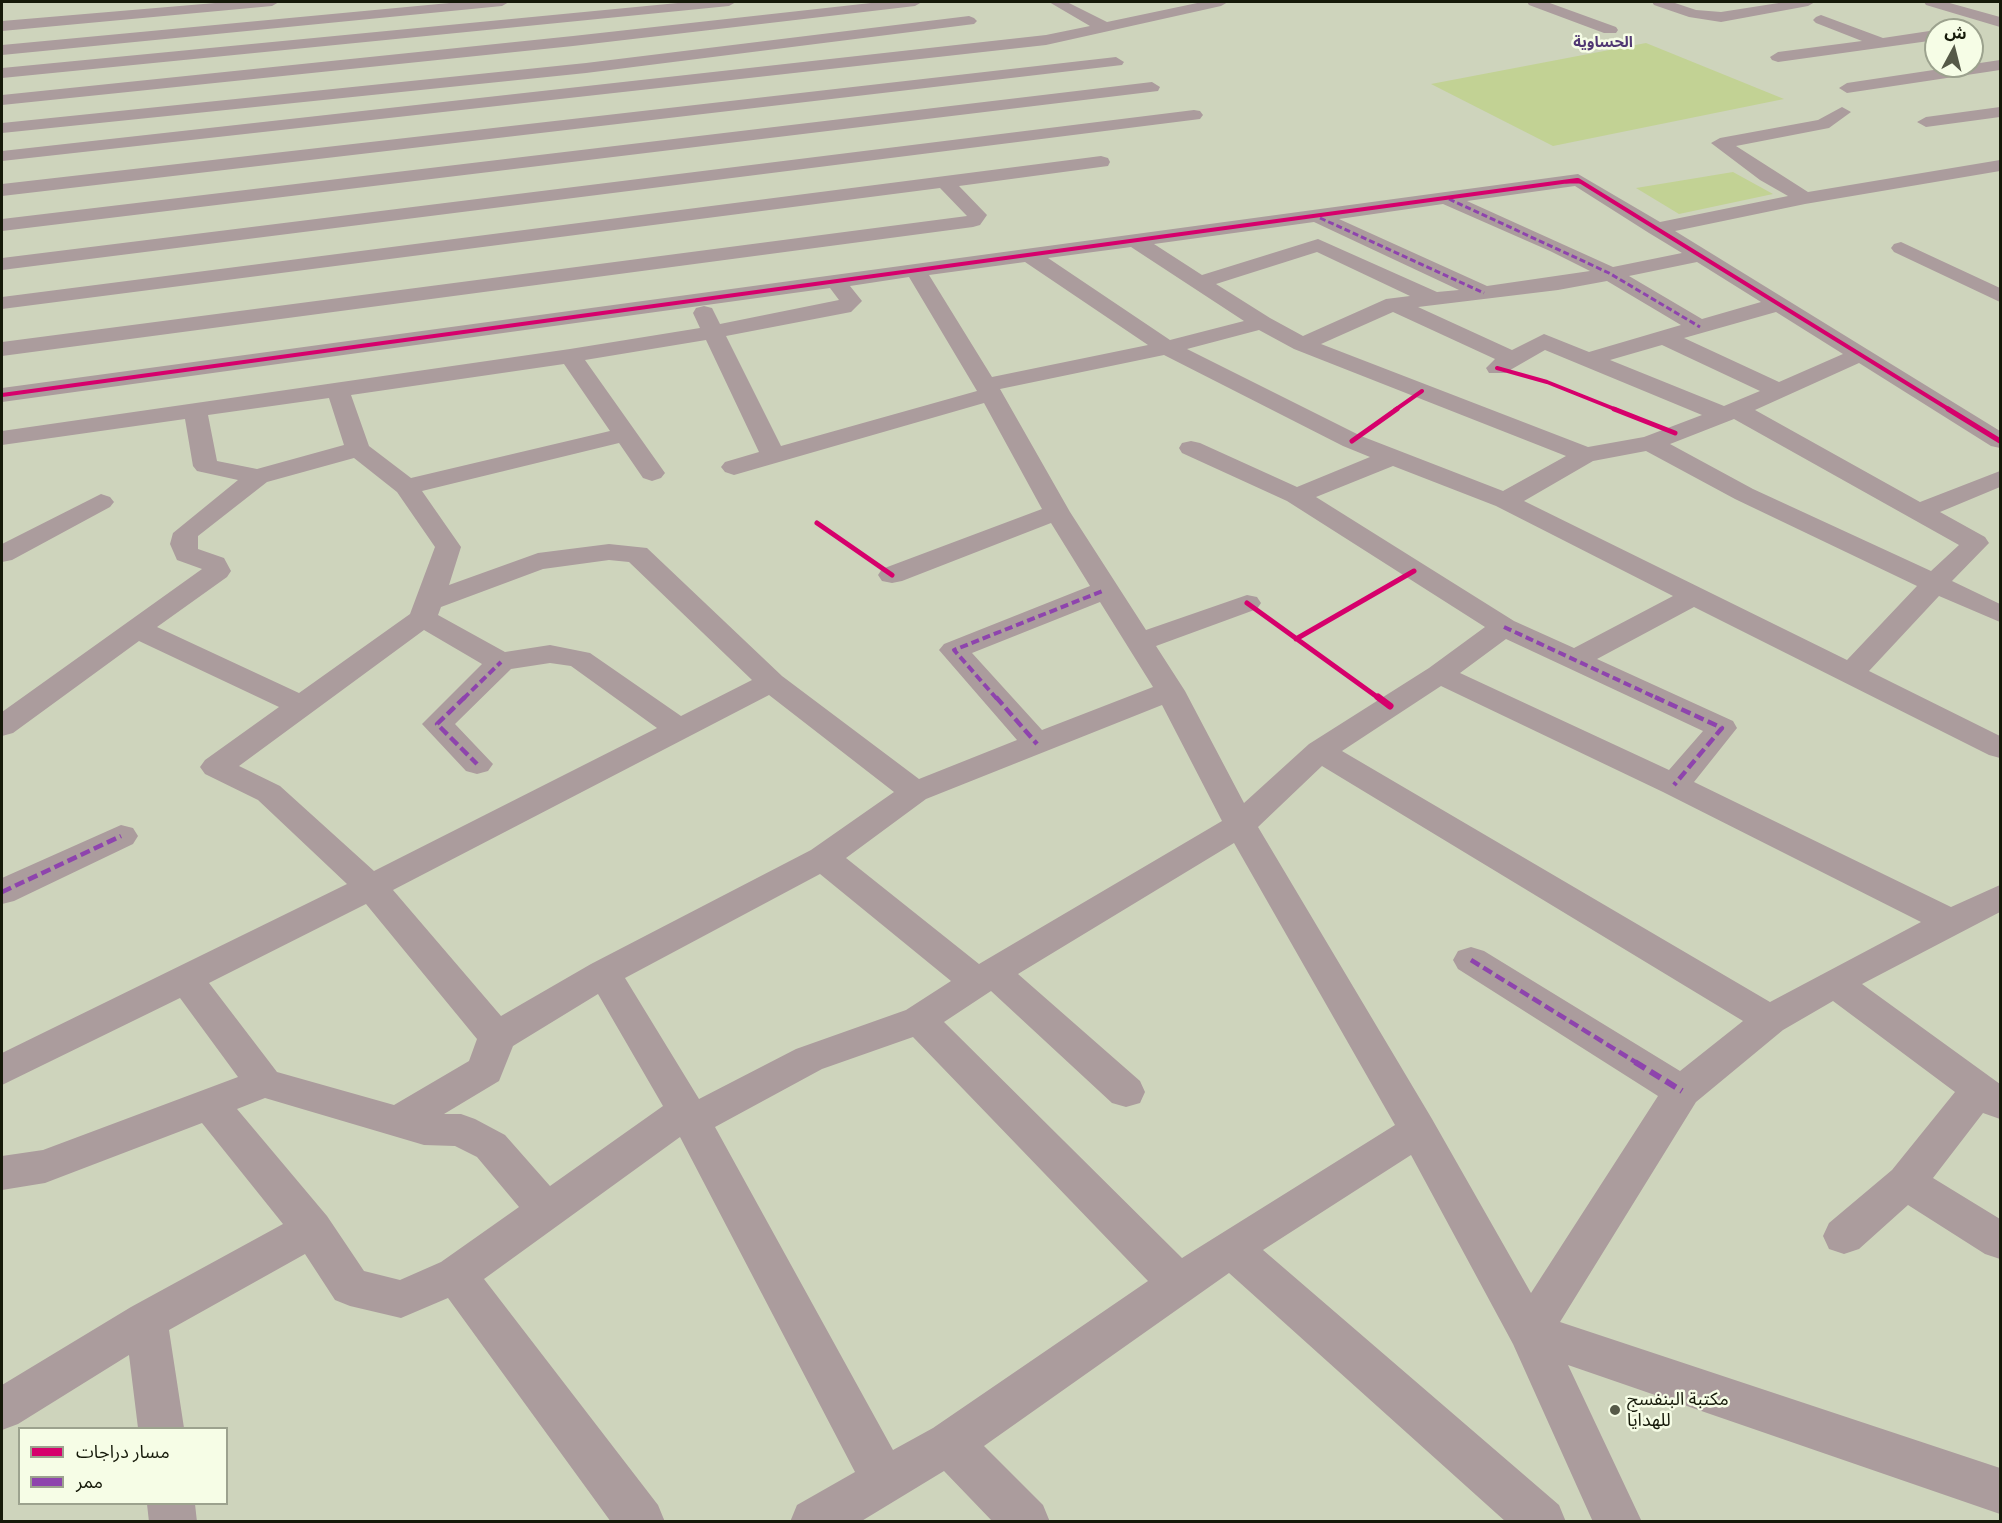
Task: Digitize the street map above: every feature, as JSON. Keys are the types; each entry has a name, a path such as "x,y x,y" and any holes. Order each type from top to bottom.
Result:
{"street":[{"path":"2,26 272,2"},
{"path":"2,50 502,2"},
{"path":"2,73 246,49 559,10 729,2"},
{"path":"2,100 573,41 827,7 915,2"},
{"path":"1056,2 1103,26"},
{"path":"2,156 1046,40 1221,2"},
{"path":"1534,2 1610,30"},
{"path":"1659,2 1707,17 1808,2"},
{"path":"1714,2 1744,13"},
{"path":"1931,2 2001,25"},
{"path":"246,3 249,401"},
{"path":"559,10 773,456"},
{"path":"1821,20 1882,43"},
{"path":"2,128 586,68 969,21"},
{"path":"1984,29 2001,25"},
{"path":"859,36 881,59 901,87"},
{"path":"1778,57 1924,37"},
{"path":"2,264 1194,115 1116,62 1077,45 1046,40"},
{"path":"2,190 1116,62"},
{"path":"1847,88 2001,65"},
{"path":"2,225 1152,87"},
{"path":"1805,198 1767,176 1720,143 1823,124 1842,112"},
{"path":"1926,122 2001,112"},
{"path":"932,113 960,144"},
{"path":"876,155 901,187"},
{"path":"2,303 1101,162"},
{"path":"1656,229 1805,198 2001,166"},
{"path":"1972,171 2001,185"},
{"path":"2,349 678,259 944,245 1029,255 1578,180 2001,441"},
{"path":"2,395 916,271 977,215 944,182"},
{"path":"1447,198 1609,273 1700,327"},
{"path":"1317,216 1484,293"},
{"path":"1136,241 1262,323 1302,344 1586,455"},
{"path":"1200,282 1318,244 1434,299"},
{"path":"1901,248 2001,296"},
{"path":"1029,255 1167,348 1352,441 1505,501 2001,748"},
{"path":"1302,344 1394,304 1558,285 1698,256"},
{"path":"916,271 989,389 1057,512 1138,644 1170,691 1240,825 1418,1130 1530,1332 1617,1521"},
{"path":"2,438 570,356 713,332 843,307 850,301 836,282"},
{"path":"1394,304 1505,363 1544,341 1730,412 1920,511 1976,543 1935,583 1852,672"},
{"path":"1588,359 1779,304"},
{"path":"734,467 989,389 1167,348 1262,323"},
{"path":"1663,338 1779,391"},
{"path":"1505,501 1586,455 1650,443 1730,412 1861,354"},
{"path":"570,356 652,473"},
{"path":"337,388 358,449 406,487 448,547 425,610"},
{"path":"195,409 206,466 258,477"},
{"path":"406,487 626,434"},
{"path":"1650,443 1744,494 2001,614"},
{"path":"1191,448 1296,496 1504,627 1722,728 1674,785"},
{"path":"2,726 217,571 214,564 187,554 183,543 186,533 258,477 358,449"},
{"path":"1296,496 1392,456"},
{"path":"1920,511 2001,478"},
{"path":"2,554 101,501"},
{"path":"892,575 1057,512"},
{"path":"497,1037 371,887 269,793 216,767 425,610 538,561 609,552 637,554 771,682 915,792"},
{"path":"1036,744 954,650 1105,590"},
{"path":"1574,660 1695,595"},
{"path":"1138,644 1247,603"},
{"path":"425,610 501,662"},
{"path":"208,1102 312,1229 350,1287 401,1299 456,1275 546,1210 689,1116 809,1059 919,1020 985,977 1240,825 1320,751 1439,674 1504,627"},
{"path":"138,629 301,705"},
{"path":"477,764 437,724 501,662 550,654 580,659 679,729"},
{"path":"1439,674 1674,785 1950,922"},
{"path":"2,1070 371,887 771,682"},
{"path":"398,1122 485,1070 497,1037 604,973 823,858 915,792 1170,691"},
{"path":"1320,751 1770,1020"},
{"path":"2,892 121,836"},
{"path":"823,858 985,977 1126,1092"},
{"path":"1530,1332 1682,1091 1770,1020 1834,983 2001,897"},
{"path":"1471,960 1682,1091"},
{"path":"604,973 689,1116 884,1480"},
{"path":"186,979 264,1083"},
{"path":"1834,983 1990,1097 1906,1182 1844,1236"},
{"path":"919,1020 1179,1284"},
{"path":"2,1173 45,1166 208,1102 264,1083 424,1129 461,1130 491,1146 546,1210"},
{"path":"821,1519 949,1443 1231,1248 1418,1130"},
{"path":"1906,1182 2001,1241"},
{"path":"2,1409 146,1321 312,1229"},
{"path":"1231,1248 1542,1521"},
{"path":"456,1275 641,1521"},
{"path":"146,1321 161,1427"},
{"path":"1530,1332 2001,1491"},
{"path":"949,1443 1026,1521"},
{"path":"171,1505 173,1521"}],"green space":[{"path":"1646,43 1784,99 1553,146 1431,84"},
{"path":"1733,172 1773,194 1679,214 1636,188"}],"marked path":[{"path":"1449,199 1609,273 1700,327"},
{"path":"1320,218 1484,293"},
{"path":"1037,744 954,650 1105,590"},
{"path":"1504,627 1722,728 1674,785"},
{"path":"477,764 437,724 501,662"},
{"path":"2,892 121,836"},
{"path":"1471,960 1682,1091"}],"cycle path":[{"path":"2,395 1578,180 2000,441"},
{"path":"1497,368 1547,382 1675,433"},
{"path":"1352,441 1422,391"},
{"path":"817,523 892,575"},
{"path":"1296,639 1414,571"},
{"path":"1247,603 1390,706"}],"place":[{"name":"مكتبة البنفسج للهدايا","path":"1615,1410"}],"district":[{"name":"الحساوية","path":"1603,43"}]}
